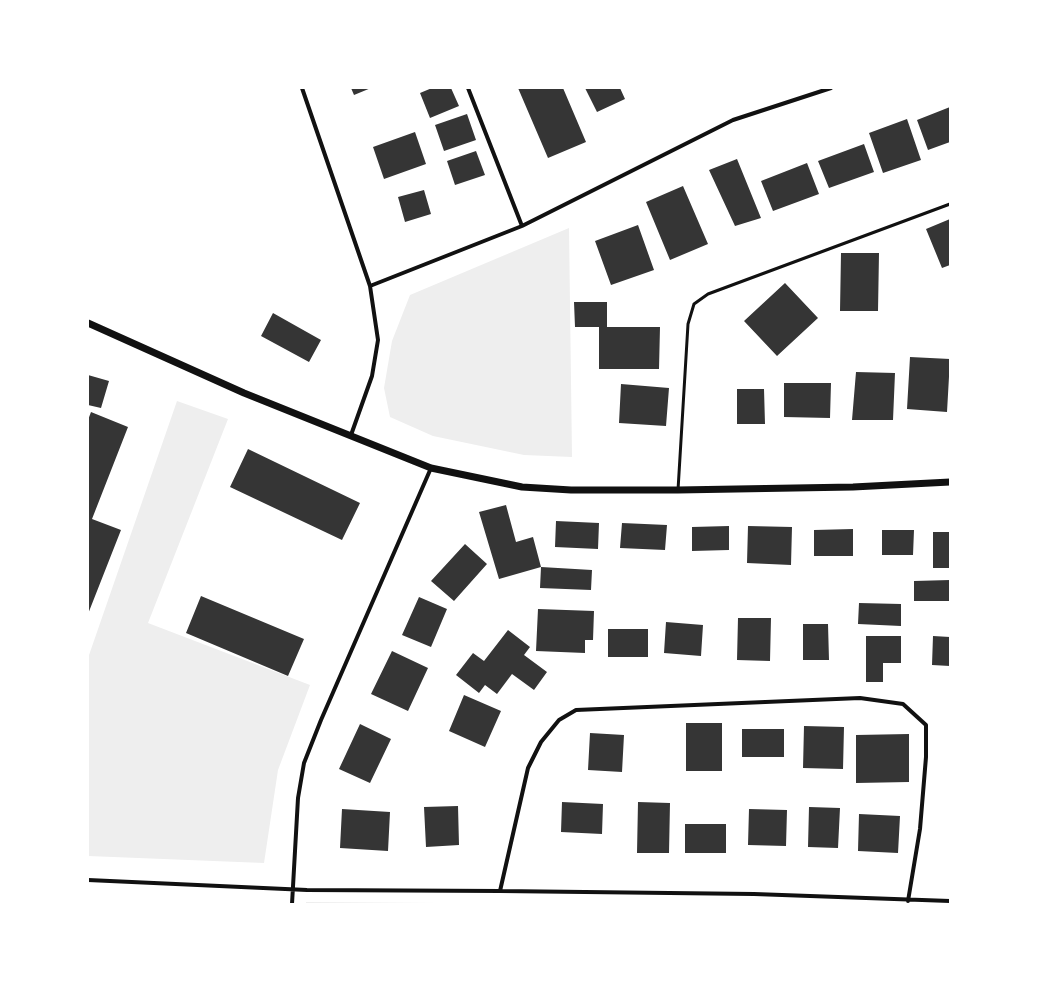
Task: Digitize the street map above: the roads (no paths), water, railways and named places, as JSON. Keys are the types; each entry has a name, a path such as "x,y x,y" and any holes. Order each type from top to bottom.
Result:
{"street":[{"path":"302,88 370,286 378,340 372,376 351,435"},
{"path":"468,88 522,226"},
{"path":"370,286 522,226 733,120 831,88"},
{"path":"88,323 244,393 431,468 522,487 571,490 678,490 852,487 950,482"},
{"path":"292,904 298,798 304,763 321,720 431,468"},
{"path":"500,891 528,768 541,742 559,720 576,710 860,698 903,704 926,725 926,757 920,829 908,901"},
{"path":"88,880 293,890 754,894 908,901 950,901"}],"lane":[{"path":"678,490 688,324 694,304 708,294 950,204"}]}
